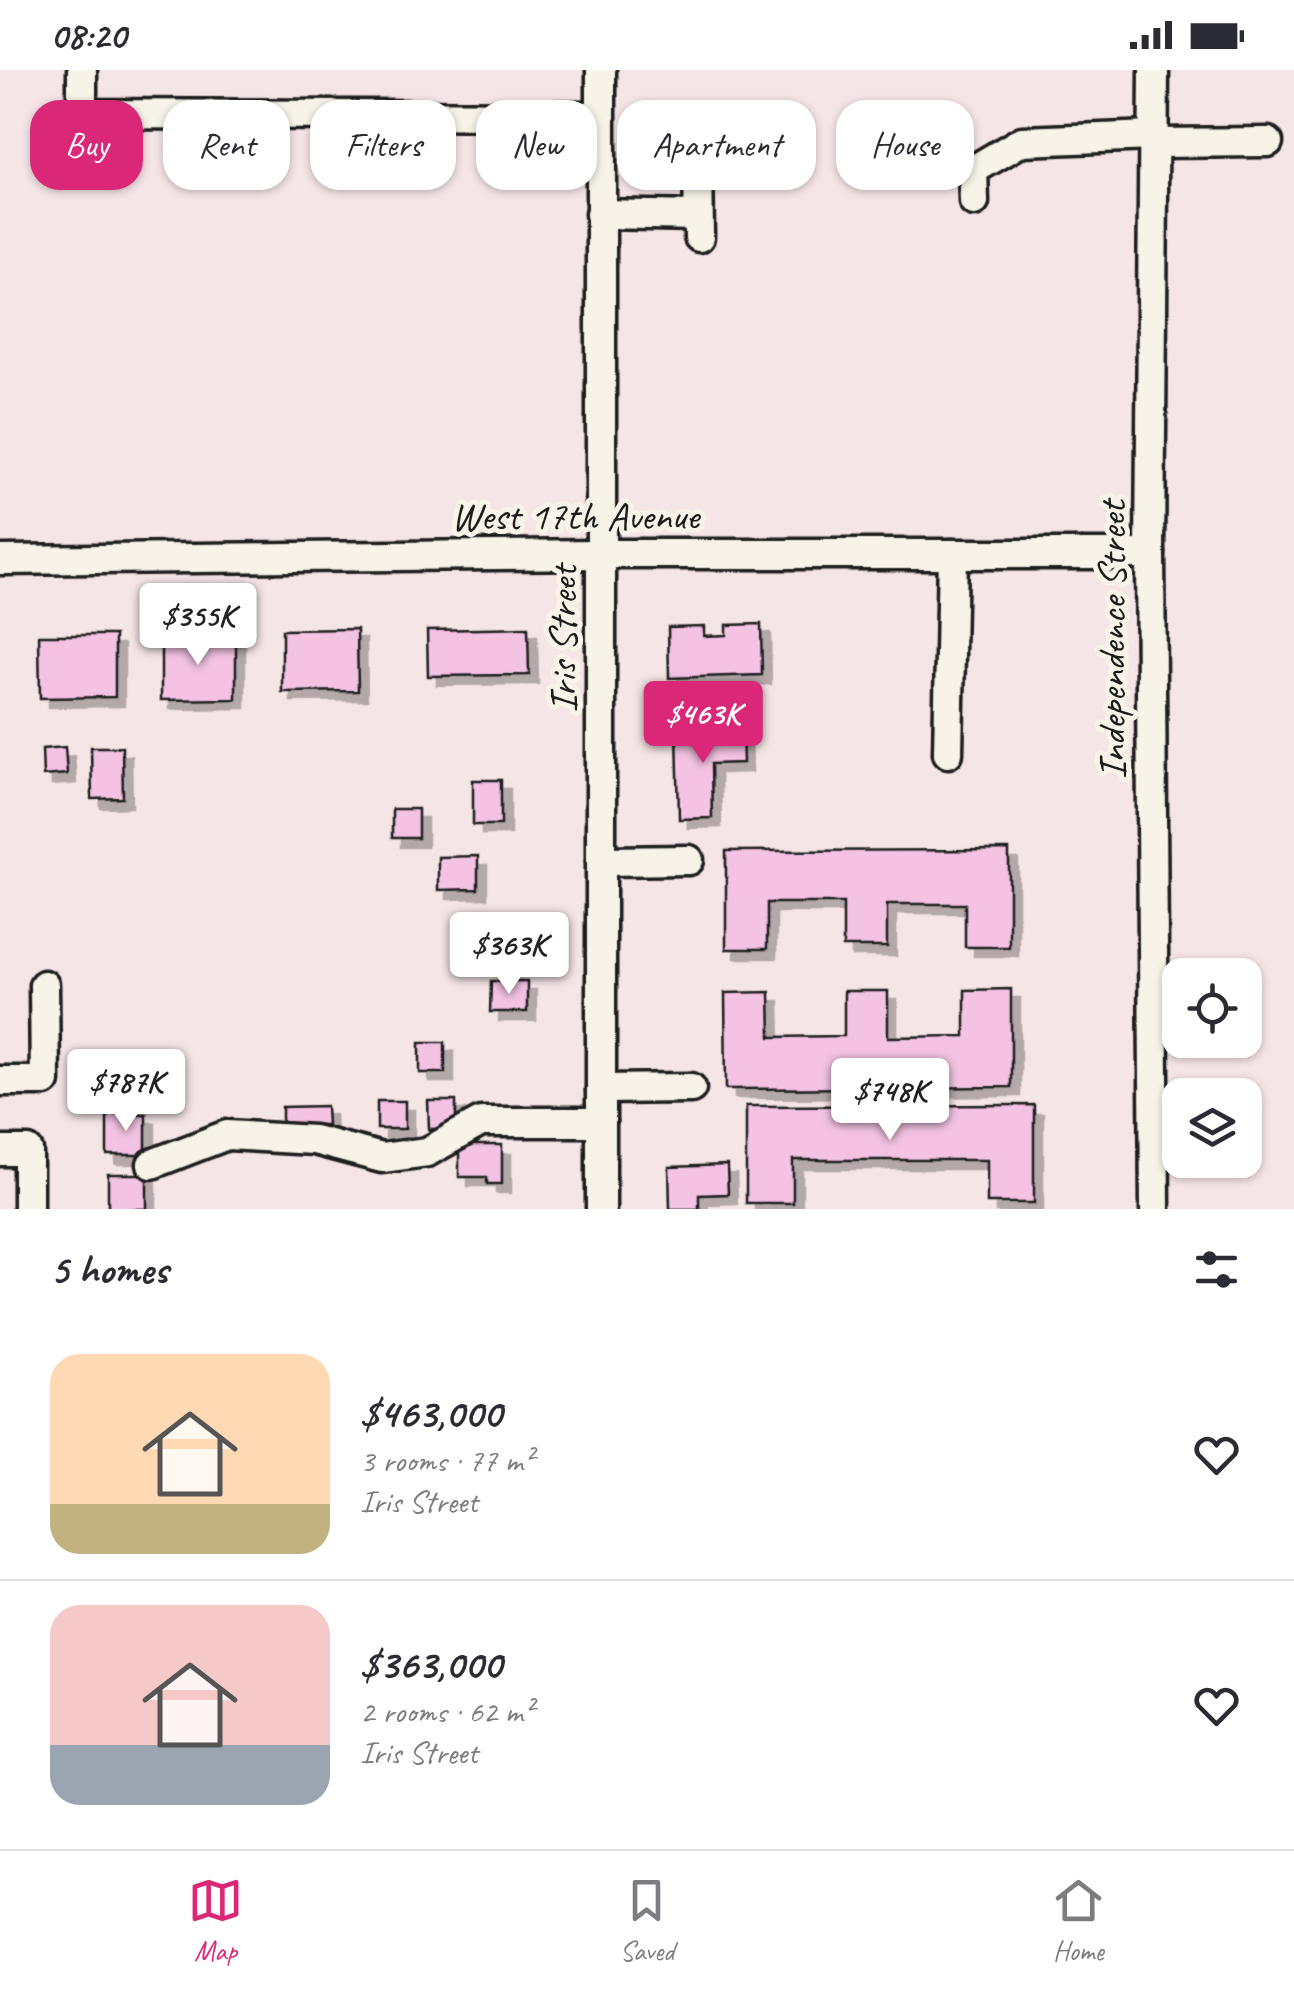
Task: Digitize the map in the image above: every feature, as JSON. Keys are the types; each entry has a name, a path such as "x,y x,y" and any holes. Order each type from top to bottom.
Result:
{"street":[{"path":"82,70 82,114 600,116"},
{"name":"Iris Street","path":"601,70 601,1209"},
{"name":"Independence Street","path":"1154,70 1150,554 1155,1209"},
{"path":"974,202 974,170 1022,141 1268,142"},
{"path":"600,214 699,226 698,190"},
{"path":"948,753 952,554"},
{"name":"West 17th Avenue","path":"0,560 1150,554"},
{"path":"601,861 689,860"},
{"path":"0,1082 45,1080 44,986"},
{"path":"601,1090 691,1088"},
{"path":"152,1164 227,1135 314,1140 382,1158 427,1152 481,1122 601,1122"},
{"path":"0,1151 28,1150 28,1209"}],"building":[{"path":"761,624 762,675 669,678 668,627 704,626 704,636 726,635 726,625"},
{"path":"528,628 529,675 428,676 427,630"},
{"path":"357,629 358,691 282,692 282,630"},
{"path":"39,635 115,635 115,697 40,698"},
{"path":"236,637 236,699 161,700 161,638"},
{"path":"742,728 743,763 711,764 712,818 679,819 677,730"},
{"path":"65,747 67,774 43,776 42,749"},
{"path":"91,747 122,747 123,798 92,799"},
{"path":"473,780 501,780 501,825 473,825"},
{"path":"392,809 418,809 418,838 392,838"},
{"path":"1009,850 1009,947 965,947 965,904 887,904 887,947 843,947 843,903 767,903 767,949 726,949 726,851"},
{"path":"478,856 478,889 438,890 438,857"},
{"path":"491,981 527,981 527,1012 490,1012"},
{"path":"1011,989 1011,1087 726,1089 725,993 770,992 771,1037 844,1036 844,991 888,991 888,1037 965,1036 965,990"},
{"path":"420,1042 445,1042 445,1073 420,1073"},
{"path":"377,1101 405,1101 405,1129 377,1129"},
{"path":"428,1101 456,1101 456,1129 429,1129"},
{"path":"1034,1105 1034,1203 987,1203 987,1160 793,1160 793,1203 746,1203 746,1106"},
{"path":"326,1106 327,1125 282,1125 282,1107"},
{"path":"107,1114 146,1114 146,1155 107,1155"},
{"path":"459,1145 502,1145 502,1184 487,1184 487,1177 459,1177"},
{"path":"727,1165 728,1194 699,1195 699,1209 670,1209 669,1167"},
{"path":"108,1174 147,1174 147,1209 108,1209"}]}
